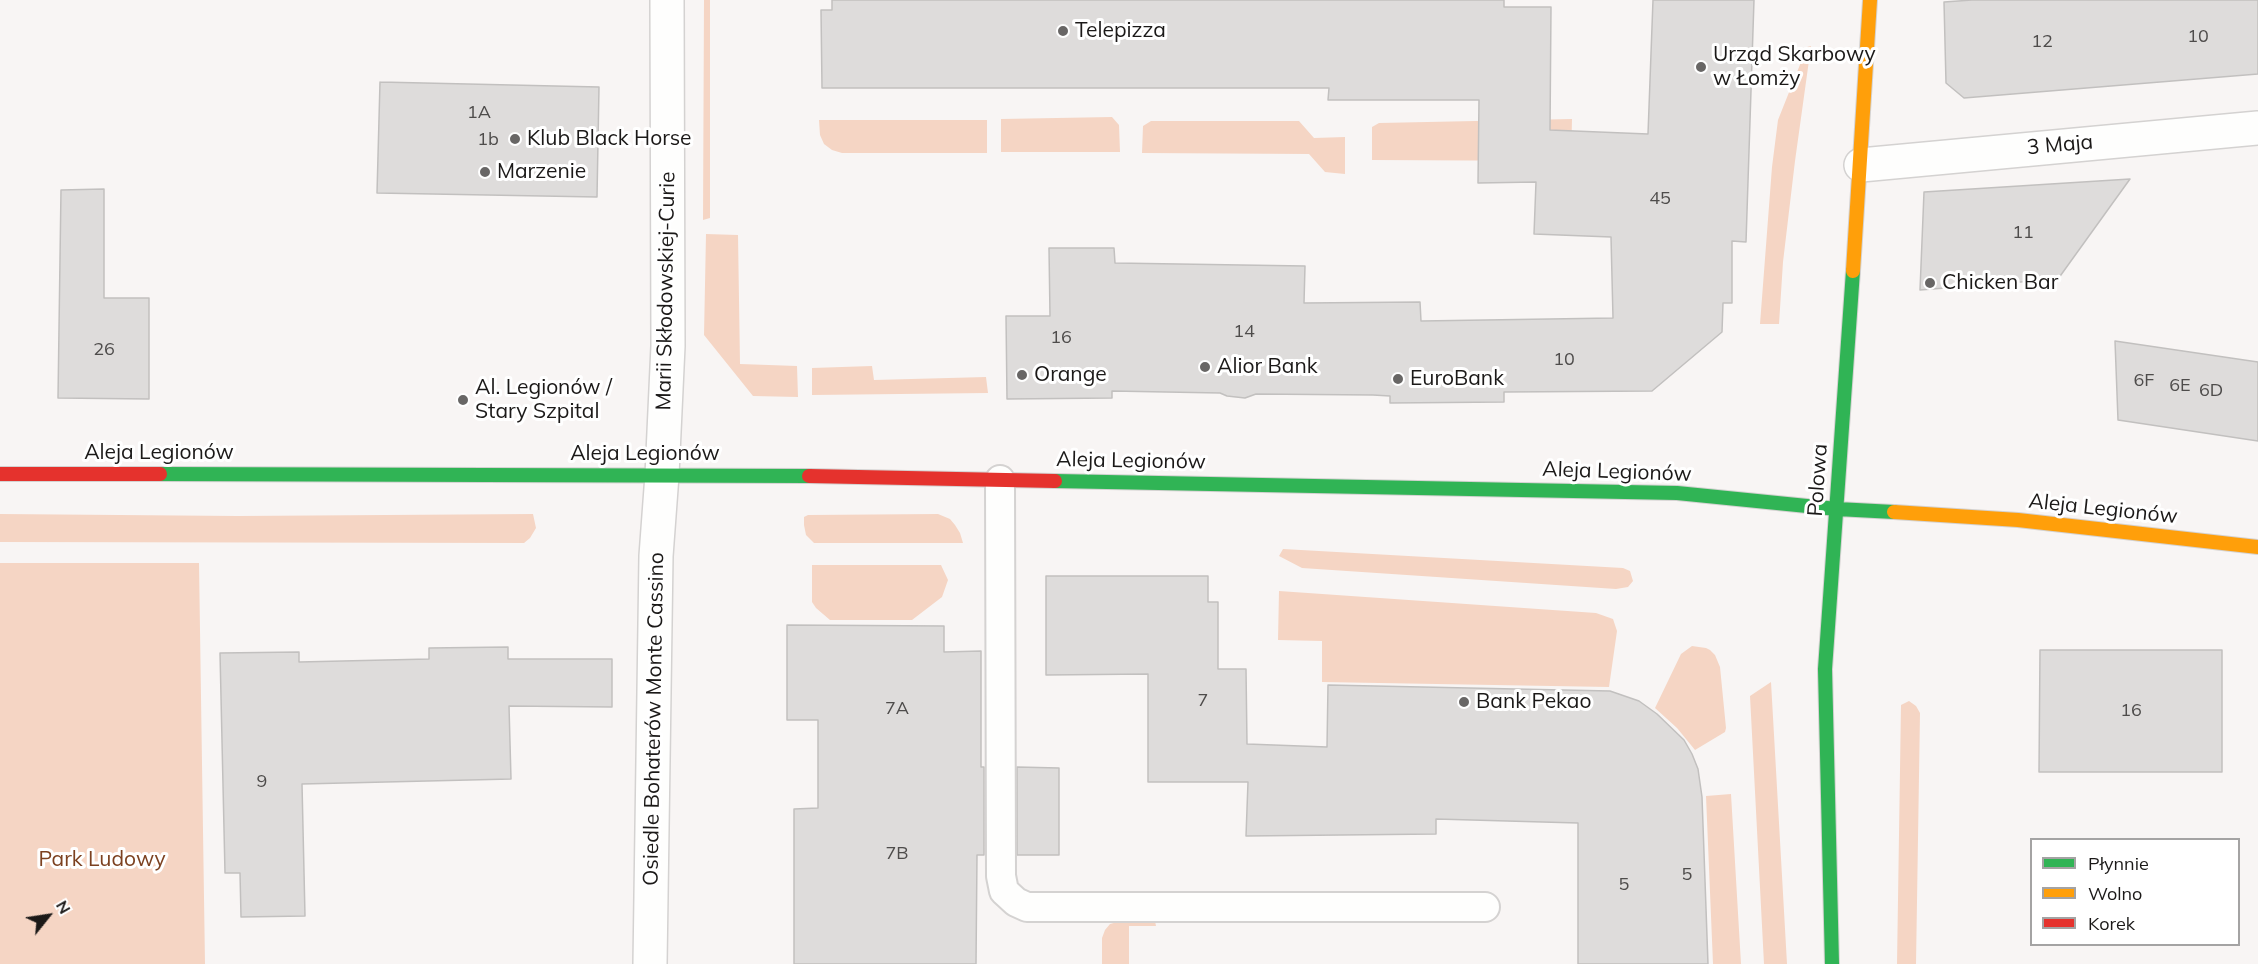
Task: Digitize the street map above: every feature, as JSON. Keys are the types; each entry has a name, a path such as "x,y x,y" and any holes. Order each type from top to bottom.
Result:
{"main road":[{"name":"Polowa","path":"1832,964 1825,669 1862,165 1870,0"},
{"name":"Aleja Legionów","path":"0,474 662,475 1677,493 1837,509 2018,520 2258,547"}],"street":[{"name":"Marii Skłodowskiej-Curie","path":"662,475 668,346 667,0"},
{"name":"3 Maja","path":"1862,165 2258,128"},
{"name":"Osiedle Bohaterów Monte Cassino","path":"650,964 656,556 662,475"}],"lane":[{"path":"1000,480 1001,876 1004,891 1016,902 1027,907 1485,907"}],"green space":[{"path":"704,0 710,0 710,218 703,220"},
{"path":"1811,46 1783,262 1779,324 1760,324 1772,167 1778,120 1807,47"},
{"path":"1112,117 1119,125 1120,152 1001,152 1001,119"},
{"path":"1572,119 1571,161 1372,160 1372,127 1379,123"},
{"path":"819,120 987,120 987,153 842,153 824,144 820,135"},
{"path":"1151,121 1299,121 1314,138 1345,137 1345,174 1325,172 1309,154 1142,153 1143,126"},
{"path":"706,234 738,235 740,364 797,366 798,397 753,396 704,335"},
{"path":"872,366 874,380 986,377 988,393 812,395 812,368"},
{"path":"0,514 238,516 533,514 536,528 524,543 0,542"},
{"path":"938,514 950,519 960,533 963,543 814,543 806,535 804,525 804,517 808,515"},
{"path":"1283,549 1623,568 1630,571 1633,581 1628,587 1616,589 1302,568 1279,556"},
{"name":"Park Ludowy","path":"0,563 199,563 205,964 0,964"},
{"path":"812,565 941,565 948,580 942,597 912,620 830,620 812,602"},
{"path":"1279,591 1596,613 1613,619 1617,631 1609,687 1322,682 1322,641 1278,640"},
{"path":"1692,646 1710,650 1720,667 1726,728 1725,732 1695,750 1677,728 1655,708 1681,654"},
{"path":"1771,682 1787,964 1764,964 1750,696"},
{"path":"1909,701 1920,713 1916,964 1897,964 1901,705"},
{"path":"1731,794 1741,964 1713,964 1706,796"},
{"path":"1121,921 1155,921 1156,926 1129,926 1129,964 1102,964 1102,938 1105,930 1110,924"}],"building":[{"path":"832,0 1504,0 1504,7 1551,7 1550,130 1648,134 1653,0 1754,0 1746,242 1732,241 1732,303 1723,303 1722,332 1652,391 1504,392 1504,402 1390,403 1390,396 1373,395 1256,394 1245,398 1220,393 1112,391 1112,398 1007,399 1006,316 1050,316 1049,248 1114,248 1115,263 1305,266 1304,303 1420,302 1421,321 1613,318 1611,237 1534,234 1536,182 1478,183 1479,100 1328,100 1329,88 822,88 821,10 832,10"},
{"path":"1972,0 2258,0 2258,74 1964,98 1946,83 1944,2"},
{"path":"380,82 599,87 597,197 377,193"},
{"path":"2130,179 2058,279 1920,290 1924,192"},
{"path":"104,189 104,298 149,298 149,399 58,398 61,190"},
{"path":"2115,341 2258,362 2258,441 2118,420"},
{"path":"1046,576 1208,576 1208,602 1218,602 1218,669 1246,669 1247,744 1327,747 1328,685 1610,691 1639,701 1657,714 1684,740 1698,769 1702,797 1708,964 1578,964 1578,823 1436,819 1436,834 1246,836 1248,782 1148,782 1148,674 1046,675"},
{"path":"787,625 944,626 944,652 981,651 984,855 977,855 976,964 794,964 794,809 818,808 818,720 787,720"},
{"path":"508,647 508,659 612,659 612,707 509,706 511,779 302,784 305,916 241,917 240,873 225,873 220,653 299,652 299,662 429,659 429,648"},
{"path":"2040,650 2222,650 2222,772 2039,772"},
{"path":"1017,767 1059,768 1059,855 1017,855"}],"traffic: fast":[{"path":"1832,964 1825,669 1853,271"},
{"path":"160,474 809,476"},
{"path":"1055,481 1677,493 1837,509 1894,512"}],"traffic: slow":[{"path":"1853,271 1870,0"},
{"path":"1894,512 2018,520 2258,547"}],"traffic: jam":[{"path":"0,474 160,474"},
{"path":"809,476 1055,481"}],"place":[{"name":"Telepizza","path":"1063,31"},
{"name":"Urząd Skarbowy w Łomży","path":"1701,67"},
{"name":"Klub Black Horse","path":"515,139"},
{"name":"Marzenie","path":"485,172"},
{"name":"Chicken Bar","path":"1930,283"},
{"name":"Alior Bank","path":"1205,367"},
{"name":"Orange","path":"1022,375"},
{"name":"EuroBank","path":"1398,379"},
{"name":"Al. Legionów / Stary Szpital","path":"463,400"},
{"name":"Bank Pekao","path":"1464,702"}]}
